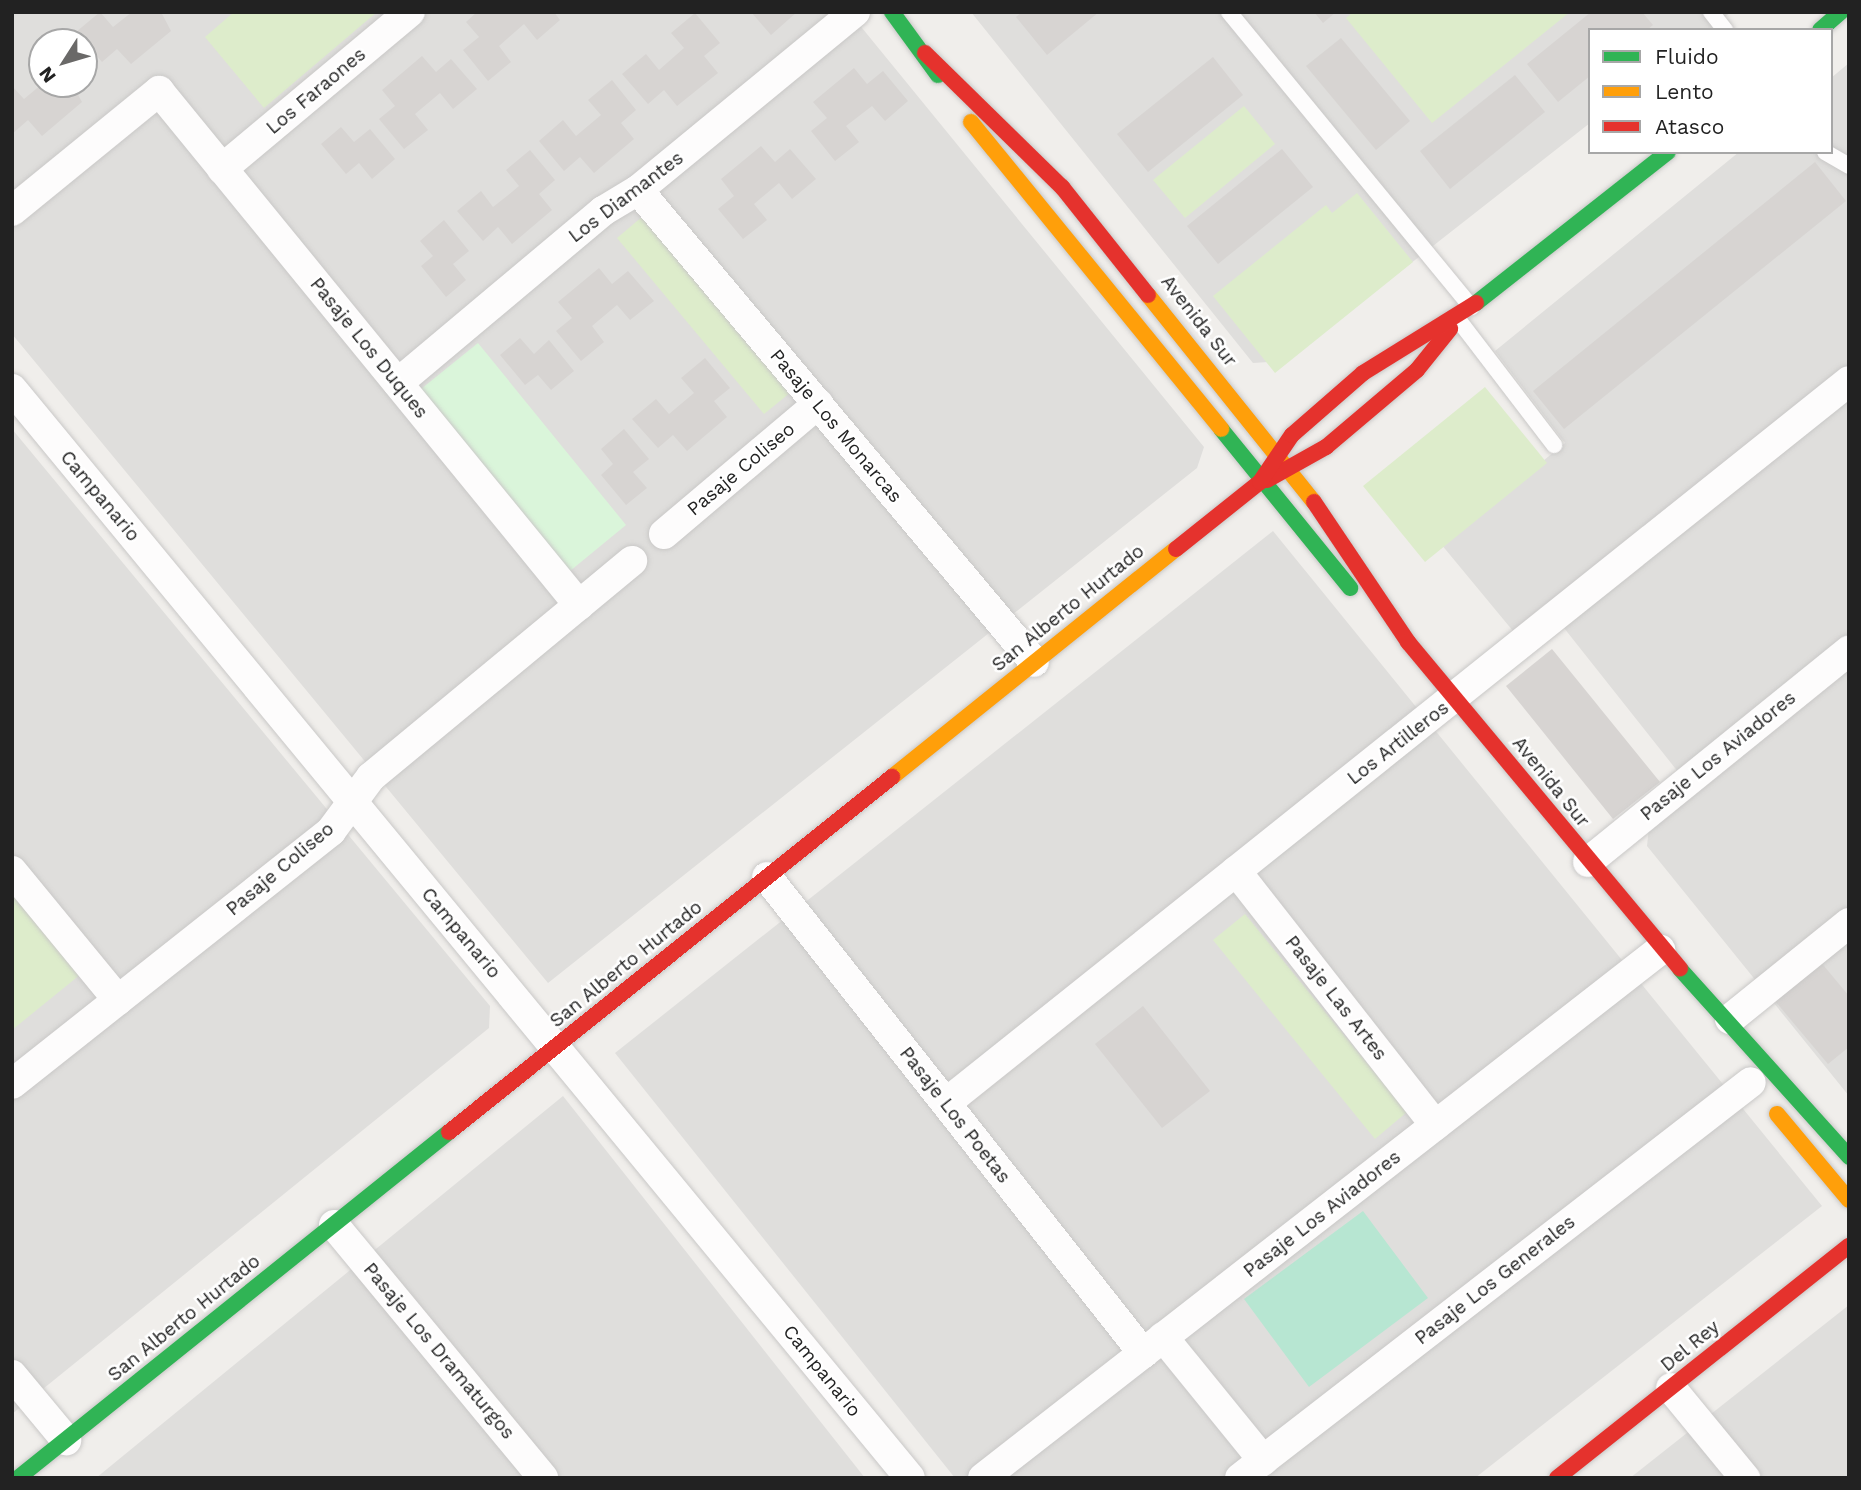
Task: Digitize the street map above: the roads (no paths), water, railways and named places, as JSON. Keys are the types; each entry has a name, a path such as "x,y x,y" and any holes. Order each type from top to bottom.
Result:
{"street":[{"name":"Los Faraones","path":"222,169 410,12"},
{"name":"Los Diamantes","path":"398,383 603,211 638,190 855,12"},
{"name":"Avenida Sur","path":"892,12 925,53 980,135 1260,482 1352,591 1408,642"},
{"path":"1822,28 1842,12"},
{"name":"Avenida Sur","path":"925,53 1062,187 1341,538 1408,642 1719,1023 1849,1157"},
{"name":"Pasaje Los Duques","path":"12,211 159,91 579,605"},
{"path":"1260,482 1276,455 1304,422 1363,373 1457,318 1665,154"},
{"name":"Pasaje Los Monarcas","path":"638,190 1034,662"},
{"path":"1260,482 1289,471 1401,384 1457,318"},
{"name":"Los Artilleros","path":"946,1102 1849,381"},
{"name":"Campanario","path":"12,389 910,1478"},
{"name":"Pasaje Coliseo","path":"664,534 818,404"},
{"name":"San Alberto Hurtado","path":"18,1478 1260,482"},
{"name":"Pasaje Coliseo","path":"12,1084 331,831 371,777 632,561"},
{"name":"Pasaje Los Aviadores","path":"1588,862 1849,651"},
{"path":"12,871 118,1000"},
{"name":"Pasaje Las Artes","path":"1237,871 1435,1125"},
{"name":"Pasaje Los Poetas","path":"767,877 946,1102 1153,1345 1251,1469"},
{"path":"1719,1023 1849,923"},
{"name":"Avenida Sur","path":"1660,950 1719,1023"},
{"name":"Pasaje Los Aviadores","path":"983,1478 1660,950"},
{"path":"1754,1085 1849,1200"},
{"name":"Pasaje Los Generales","path":"1251,1469 1754,1085"},
{"name":"Pasaje Los Dramaturgos","path":"334,1225 533,1474"},
{"name":"Del Rey","path":"1557,1478 1849,1246"},
{"path":"12,1375 66,1440"},
{"path":"1671,1388 1745,1478"}],"lane":[{"path":"1229,12 1472,307"},
{"path":"1711,12 1723,28"},
{"path":"1828,154 1849,166"},
{"path":"1457,318 1554,445"}]}
